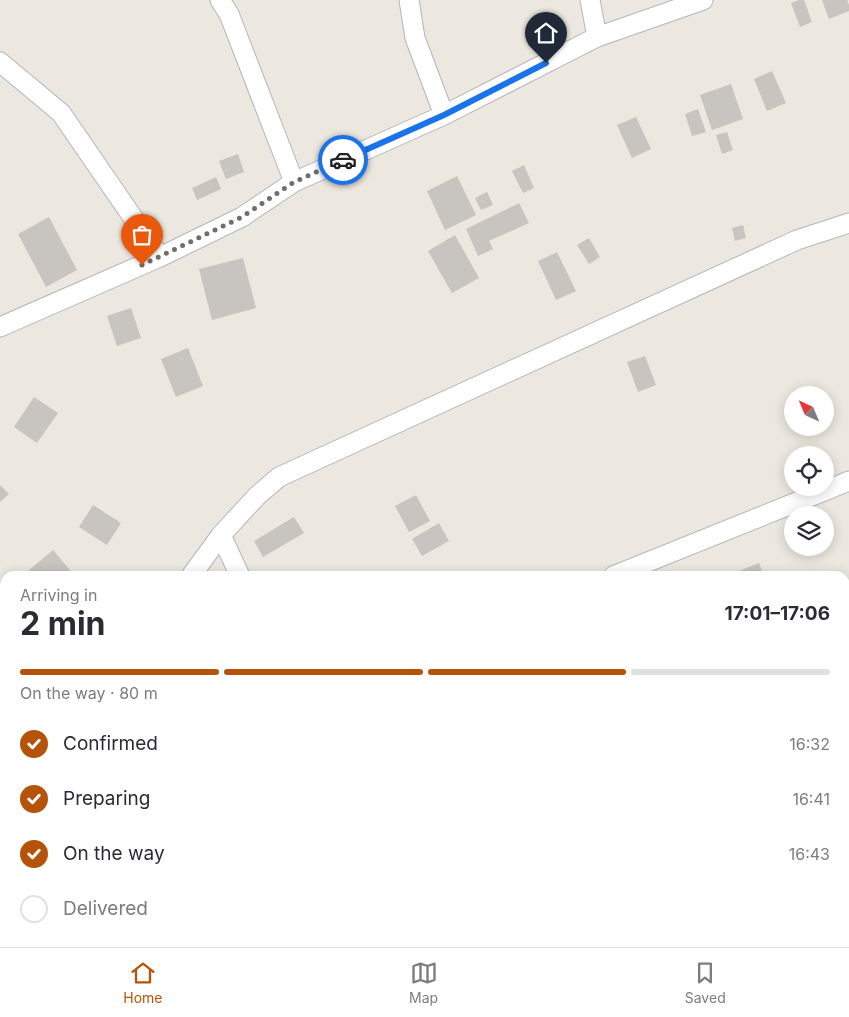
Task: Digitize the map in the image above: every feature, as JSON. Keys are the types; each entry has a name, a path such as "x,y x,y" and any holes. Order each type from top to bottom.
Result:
{"street":[{"path":"220,0 229,14 294,182"},
{"path":"409,0 415,38 444,115"},
{"path":"590,0 597,37"},
{"path":"0,328 160,257 242,217 294,182 444,115 597,37 703,0"},
{"path":"0,62 61,113 160,257"},
{"path":"194,571 221,536 257,496 279,477 796,240 849,223"},
{"path":"625,571 849,481"},
{"path":"221,536 238,571"}],"building":[{"path":"804,0 812,22 800,27 791,3"},
{"path":"822,0 847,0 849,11 829,19"},
{"path":"772,71 786,103 767,111 754,79"},
{"path":"731,84 743,119 712,130 700,95"},
{"path":"698,109 706,132 692,136 685,114"},
{"path":"636,117 651,149 632,158 617,125"},
{"path":"727,132 733,150 722,154 716,135"},
{"path":"238,154 244,172 226,179 219,161"},
{"path":"524,165 534,188 523,193 512,171"},
{"path":"457,176 476,215 445,230 427,191"},
{"path":"216,177 221,189 197,200 192,188"},
{"path":"487,192 493,205 481,210 475,198"},
{"path":"519,203 529,223 489,241 493,249 478,256 466,229"},
{"path":"49,217 77,270 46,287 18,234"},
{"path":"743,225 746,238 735,241 732,228"},
{"path":"455,235 479,278 452,293 428,251"},
{"path":"589,238 600,257 589,264 577,245"},
{"path":"557,252 576,291 556,300 538,261"},
{"path":"243,258 256,308 212,320 199,269"},
{"path":"131,308 141,338 117,346 107,316"},
{"path":"188,348 203,386 176,397 161,359"},
{"path":"645,356 656,385 638,392 627,362"},
{"path":"34,397 58,413 37,443 14,427"},
{"path":"0,485 9,494 0,502"},
{"path":"416,495 430,521 409,532 395,506"},
{"path":"93,505 121,523 107,545 79,527"},
{"path":"294,517 304,533 263,557 254,541"},
{"path":"439,523 449,541 422,556 412,539"},
{"path":"53,550 71,571 28,571"},
{"path":"759,563 762,571 739,571"}],"way so far":[{"path":"142,265 242,217 294,182 343,160"}],"route":[{"path":"343,160 444,115 546,63"}]}
